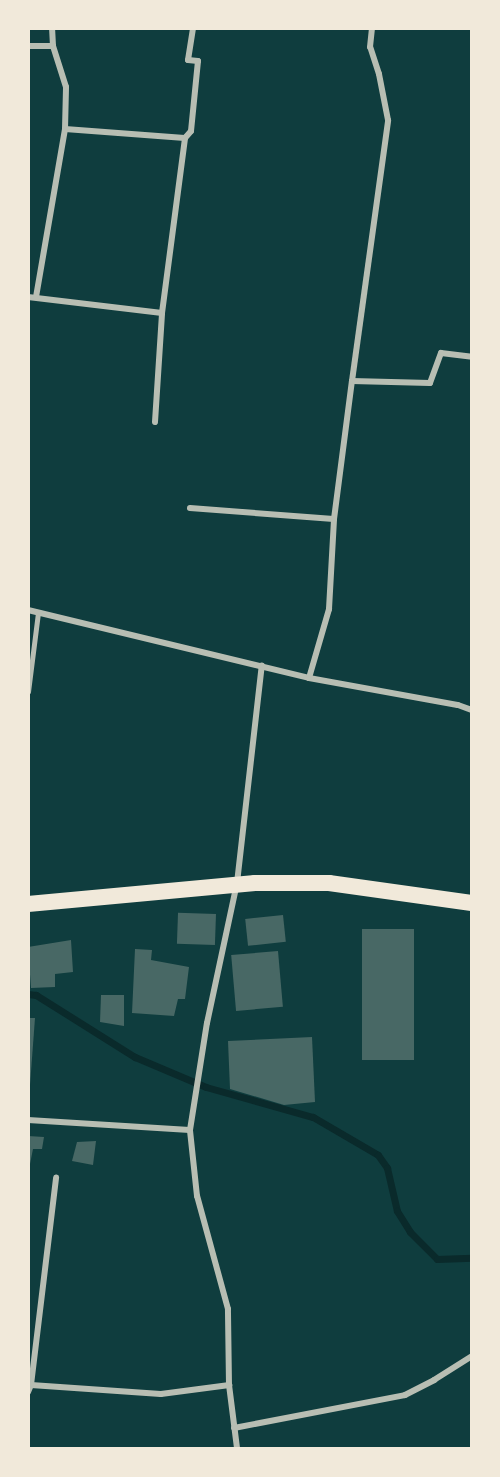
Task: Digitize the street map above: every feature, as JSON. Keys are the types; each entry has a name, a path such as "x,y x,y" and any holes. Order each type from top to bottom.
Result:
{"highway":[{"path":"28,904 237,883 329,883 471,903"}],"street":[{"path":"36,297 64,129 66,87 53,46 52,28"},
{"path":"155,422 162,313 185,138 191,131 198,61 188,60 193,28"},
{"path":"309,678 329,609 334,519 388,120 380,74 370,47 372,28"},
{"path":"28,46 53,46"},
{"path":"64,129 185,138"},
{"path":"28,297 162,313"},
{"path":"352,381 430,384 441,353 471,357"},
{"path":"190,508 334,519"},
{"path":"28,610 309,678 458,705 471,710"},
{"path":"237,1449 229,1385 228,1309 196,1196 190,1130 237,883 262,665"},
{"path":"28,1120 190,1130"},
{"path":"56,1177 29,1387 161,1394 229,1385"},
{"path":"234,1428 405,1395 434,1380 471,1356"}],"lane":[{"path":"28,692 38,613"}],"building":[{"path":"178,913 216,914 215,945 177,944"},
{"path":"283,915 286,942 248,946 245,919"},
{"path":"362,929 414,929 414,1060 362,1060"},
{"path":"71,940 73,972 55,974 55,987 31,988 28,947"},
{"path":"135,949 152,950 151,960 189,967 185,999 178,999 174,1016 132,1013"},
{"path":"278,951 283,1007 236,1011 231,955"},
{"path":"101,995 124,995 124,1026 100,1022"},
{"path":"28,1018 35,1018 30,1085 28,1085"},
{"path":"312,1037 315,1102 284,1105 230,1089 228,1041"},
{"path":"28,1136 44,1137 42,1149 33,1149 30,1164"},
{"path":"96,1141 93,1165 72,1161 77,1142"}],"waterway":[{"path":"28,994 36,995 135,1057 206,1087 313,1117 378,1155 387,1168 397,1211 410,1232 437,1259 472,1258"}]}
